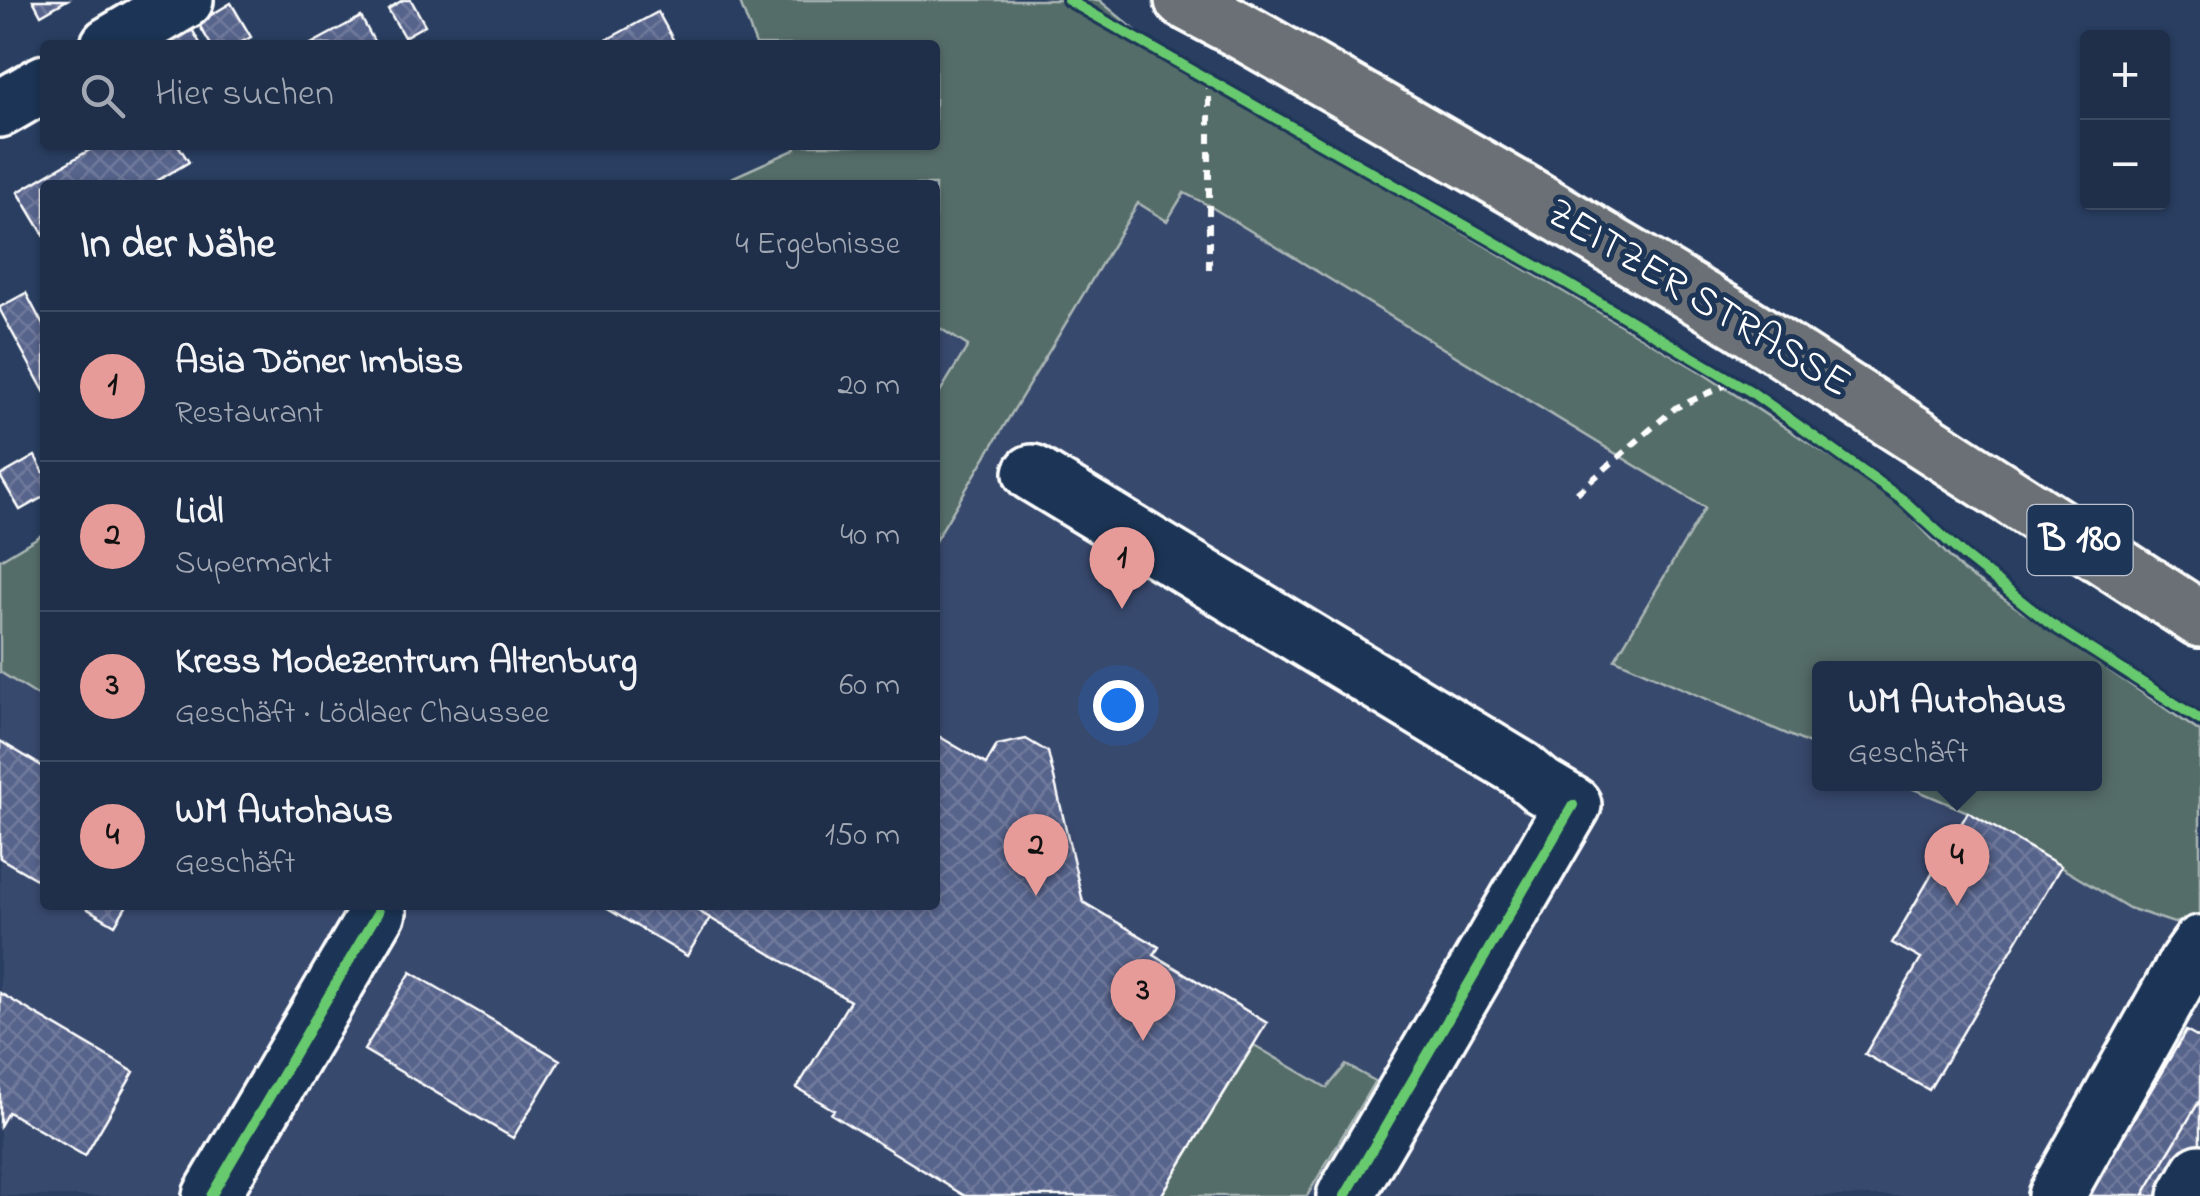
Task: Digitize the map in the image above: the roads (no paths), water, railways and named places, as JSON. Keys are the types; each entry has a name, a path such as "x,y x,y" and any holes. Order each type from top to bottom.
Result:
{"main road":[{"name":"ZEITZER STRASSE","path":"1183,0 1519,190 1742,323 2200,619"}],"street":[{"path":"117,40 185,0"},
{"path":"0,109 40,85"},
{"path":"1032,473 1505,759 1573,805 1345,1196"},
{"path":"210,1196 378,912"},
{"path":"2056,1196 2196,959"},
{"path":"2187,1196 2200,1174"}],"place":[{"name":"Asia Döner Imbiss","path":"1122,609"},
{"name":"Lidl","path":"1036,896"},
{"name":"WM Autohaus","path":"1957,906"},
{"name":"Kress Modezentrum Altenburg","path":"1143,1041"}]}
